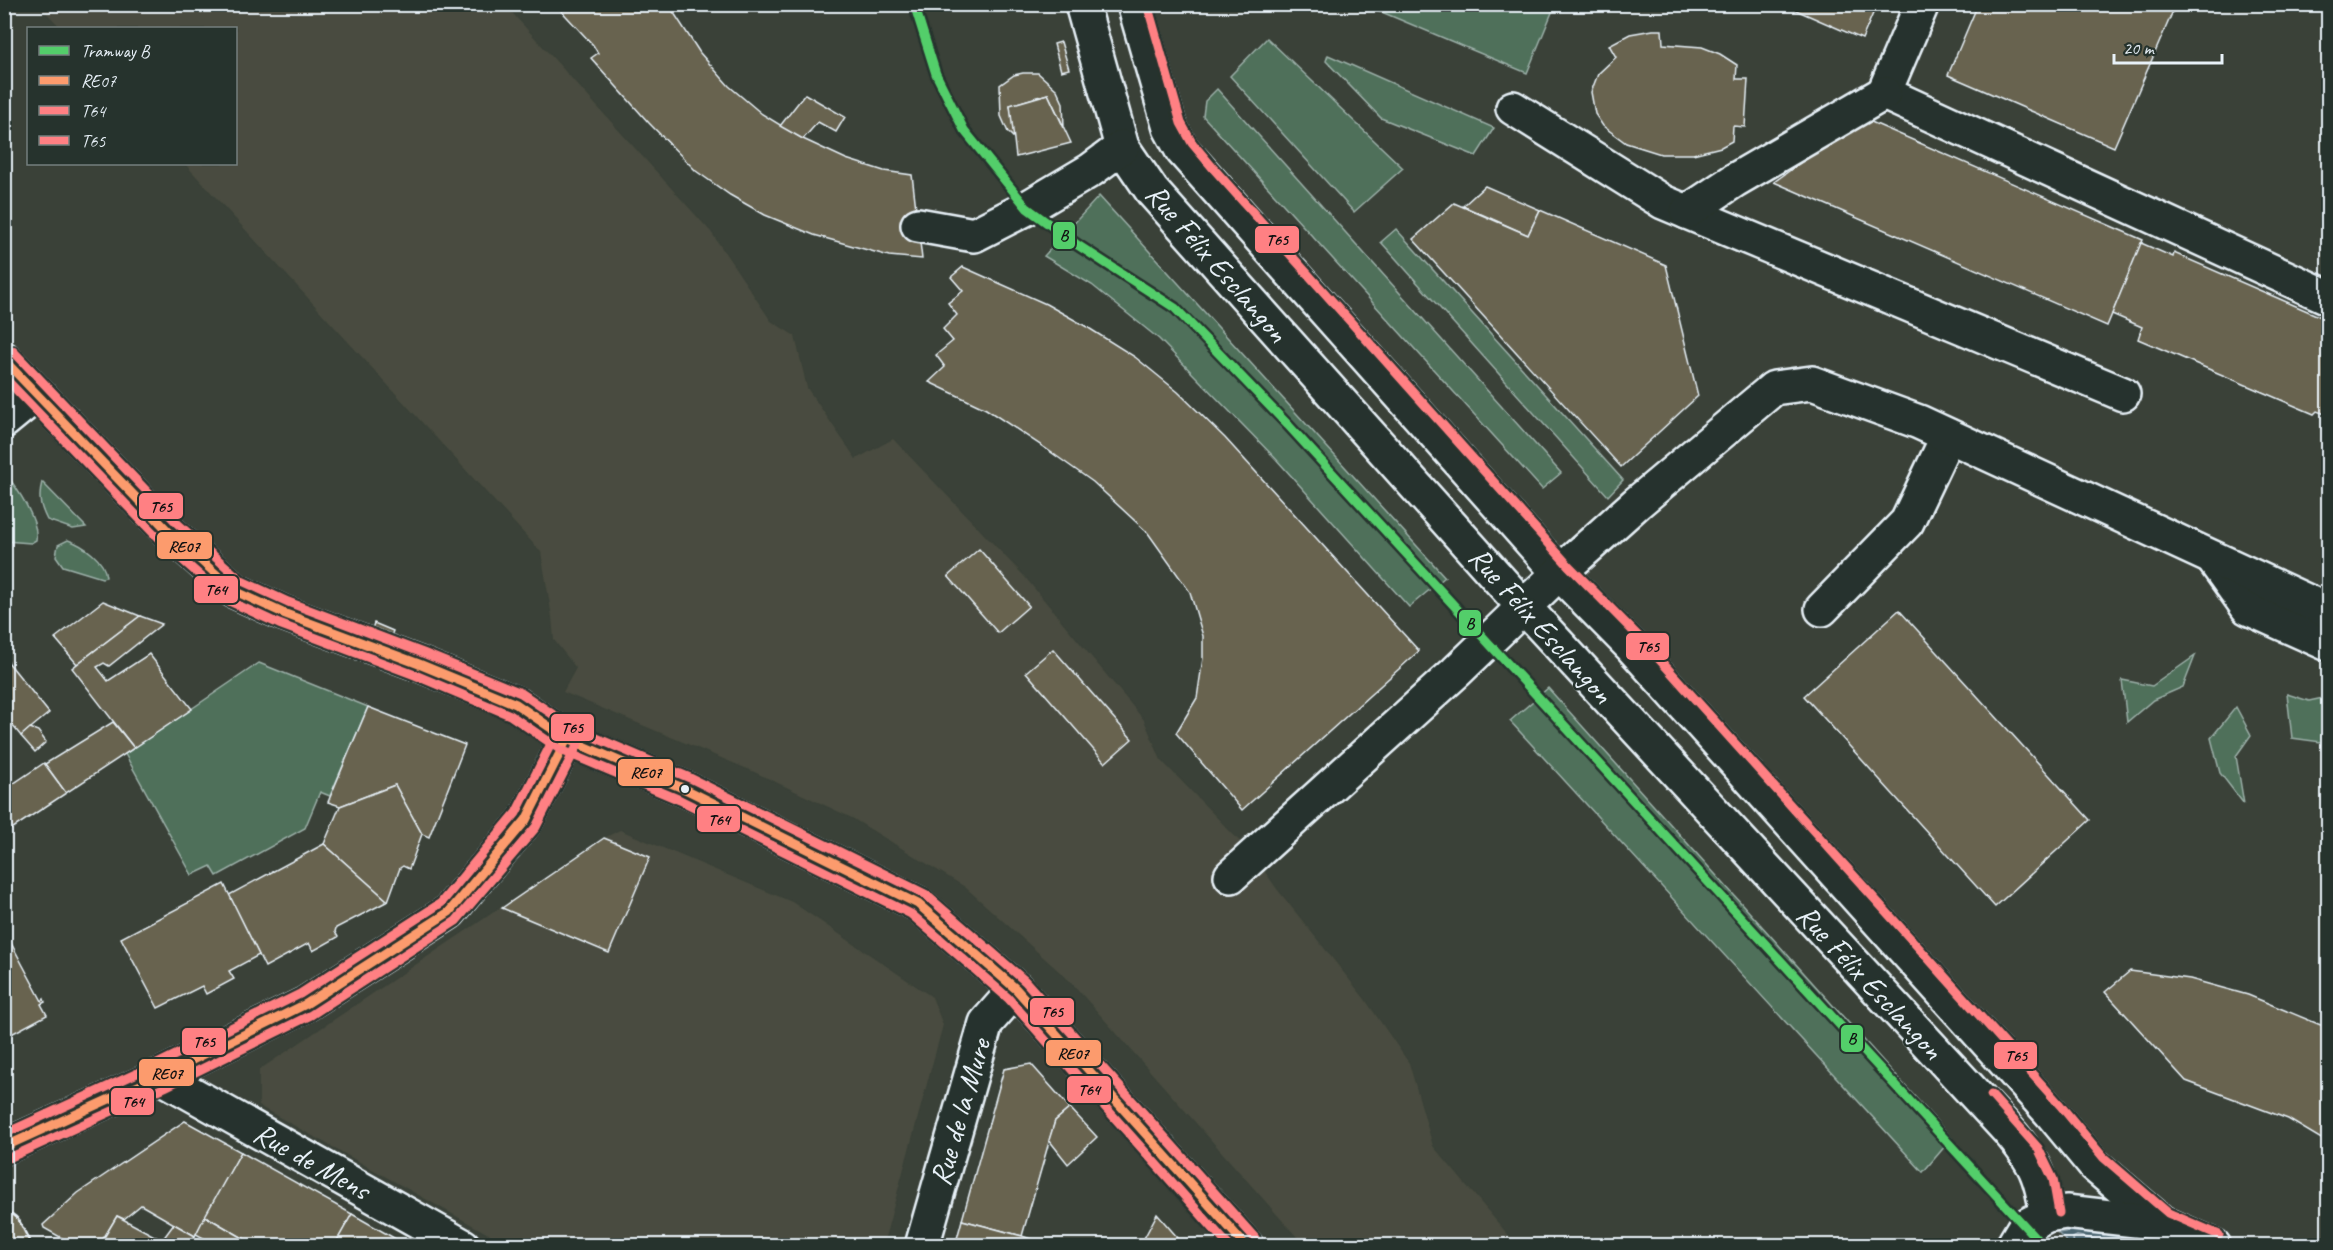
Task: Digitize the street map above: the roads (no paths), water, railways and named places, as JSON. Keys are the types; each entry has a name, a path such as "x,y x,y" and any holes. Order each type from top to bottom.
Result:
{"main road":[{"path":"4,1230 12,1245"}],"street":[{"name":"Rue Félix Esclangon","path":"1082,4 1122,147 1152,192 1523,606 2008,1130 2028,1154 2042,1183 2047,1215"},
{"name":"Rue Félix Esclangon","path":"1134,4 1170,128 1182,150 1559,573 1656,673 2051,1113 2094,1165 2162,1223"},
{"path":"1687,212 1735,180 1884,93 1922,4"},
{"path":"1884,93 2328,297"},
{"path":"1513,108 1663,202 2123,394"},
{"path":"918,225 974,235 1027,208 1091,170 1122,147"},
{"path":"1168,209 1204,176"},
{"path":"4,359 170,533 235,591 283,613 419,664 516,704 567,739 685,789 918,904 1016,988 1246,1245"},
{"path":"1231,876 1456,672 1559,573 1637,503 1774,388 1812,383 1919,422 2328,611"},
{"path":"4,421 37,394"},
{"path":"1822,609 1906,522 1948,436"},
{"path":"2212,557 2248,608 2328,644"},
{"path":"4,1147 160,1076 306,1004 449,912 526,820 567,739"},
{"name":"Rue de la Mure","path":"922,1245 986,1023 1016,988"},
{"name":"Rue de Mens","path":"160,1076 463,1245"},
{"path":"2013,1245 2025,1226 2047,1215 2066,1212 2162,1223 2214,1245"}],"water":[{"path":"2077,1230 2120,1236 2156,1245 2070,1245 2058,1233"}],"tram line":[{"name":"B","path":"914,4 936,74 964,130 1027,208 1076,244 1175,308 1288,425 2043,1246"}]}
